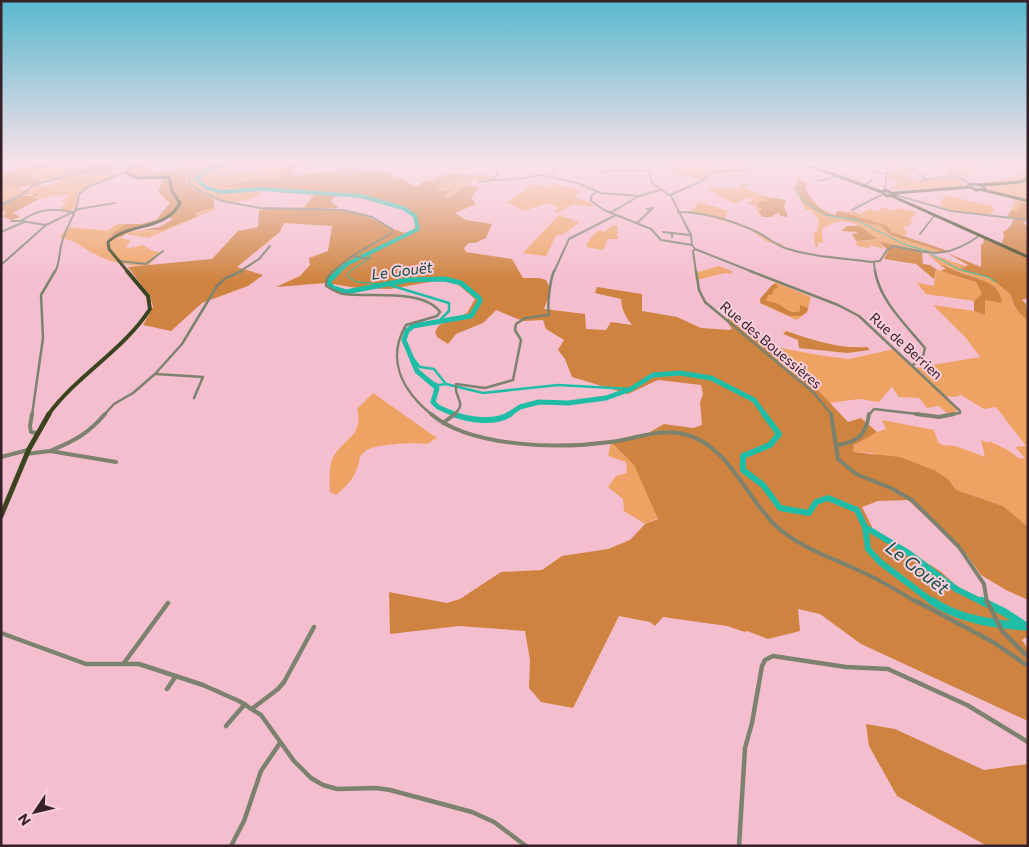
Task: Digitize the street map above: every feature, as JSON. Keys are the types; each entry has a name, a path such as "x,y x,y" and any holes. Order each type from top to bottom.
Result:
{"main road":[{"path":"1,516 27,452 40,426 68,390 135,328 150,309 148,296 119,261 108,246 108,242 124,230 164,220 175,212 180,203"},
{"path":"908,203 934,216 1028,257"}],"street":[{"path":"36,433 31,432 30,426 43,338 41,295 56,271 62,241 73,212 79,203"},
{"path":"1,265 46,225 73,212 114,203"},
{"path":"237,203 260,208 343,210 372,217 392,229 392,233 330,272 325,281 326,286 344,294 395,296 434,304 440,310 439,314 433,318 406,325 397,343 397,358 399,372 411,397 427,413 443,423 514,444 532,446 610,442 660,432 682,433 694,436 715,450 774,525 795,541 892,587 918,603 986,638 1028,666"},
{"path":"594,203 611,213 651,229 661,240 692,245"},
{"path":"611,213 629,203"},
{"path":"674,203 691,235 692,245 695,249"},
{"path":"852,210 865,203"},
{"path":"921,203 951,211 1028,220"},
{"path":"1,232 23,221 30,215 45,209 73,212"},
{"path":"637,223 651,210"},
{"path":"678,212 692,211 723,220 758,232 768,240 780,245 828,256 874,262 880,261 892,246 930,253 943,253 962,248 979,236"},
{"path":"611,213 612,218"},
{"path":"443,423 457,412 461,403 454,387 458,384 484,389 496,387 513,380 521,340 515,330 516,324 531,316 549,315 547,304 551,294 551,278 569,239 616,215"},
{"path":"920,234 934,216"},
{"path":"11,221 46,225"},
{"path":"663,232 691,235"},
{"path":"50,451 77,440 94,427 114,404 133,393 155,374 182,344 216,286 226,278 245,270 270,246"},
{"name":"Rue de Berrien","path":"695,249 845,308 871,326 959,409 960,413 939,417 874,409 869,414 868,427 863,436 846,444 836,445"},
{"name":"Rue des Bouessières","path":"695,249 693,251 699,290 705,302 751,341 766,351 779,366 808,386 832,416 838,459 844,465 856,474 891,488 912,500 959,547 984,584 988,604 1002,631 1028,657"},
{"path":"119,261 145,265 154,261 163,251"},
{"path":"355,257 368,259"},
{"path":"874,262 877,283 880,289 895,312 924,348 922,356 913,365"},
{"path":"155,374 202,377 203,379 194,398"},
{"path":"30,426 33,428 40,426"},
{"path":"1,457 27,452 50,451 74,457 116,462"},
{"path":"1,502 7,501"},
{"path":"124,663 168,603"},
{"path":"253,708 278,690 314,627"},
{"path":"1,633 86,664 99,666 124,663 152,667 176,676 253,708 275,732 280,743 307,774 324,786 340,790 366,787 390,790 474,813 488,819 526,846"},
{"path":"739,846 745,748 752,722 762,666 765,660 773,656 846,667 888,669 967,705 1028,742"},
{"path":"167,689 176,676"},
{"path":"226,726 245,704"},
{"path":"231,846 243,823 258,774 266,759 280,743"}],"shaded area":[{"path":"1,203 32,203 13,213 20,217 12,220 3,217 6,211 1,212"},
{"path":"66,203 76,203 70,212 58,211"},
{"path":"170,203 214,203 214,207 196,213 196,217 163,230 142,230 160,227 173,219 168,217 121,237 110,235 126,224 141,224 156,220"},
{"path":"308,203 332,203 339,208 321,208 363,215 406,233 414,229 416,223 409,211 375,203 475,203 476,204 455,213 466,220 492,224 486,238 475,243 469,243 464,248 466,252 512,259 523,278 546,280 551,290 544,309 585,314 586,329 606,330 611,322 632,325 624,313 621,299 595,293 597,287 642,294 642,311 677,317 701,328 732,329 726,320 729,318 745,332 770,346 781,356 778,361 785,368 814,386 848,422 861,418 877,432 854,445 853,452 900,457 936,471 949,480 956,490 1003,506 1028,527 1028,600 1006,590 981,575 967,555 908,500 878,501 862,507 873,529 940,571 958,587 1014,614 1028,631 1028,636 1022,640 1028,649 1028,721 861,644 820,614 798,609 800,631 768,639 727,626 663,617 655,626 650,622 619,616 573,708 541,702 529,688 530,660 525,631 459,626 390,634 389,592 447,603 460,599 501,572 542,570 562,556 608,549 630,540 645,524 658,519 634,465 611,442 645,435 664,424 693,428 702,425 700,402 703,394 701,385 658,380 628,394 572,377 565,359 558,350 564,340 546,329 543,320 523,321 496,310 483,323 456,334 448,344 437,337 435,332 439,325 467,313 475,299 456,283 441,280 390,289 357,288 326,283 276,287 300,276 310,265 309,258 328,251 332,226 284,223 280,232 237,267 263,275 248,286 202,303 171,331 143,325 153,307 150,296 128,267 212,259 238,231 258,227 259,210 306,208 304,207"},
{"path":"507,203 589,203 594,206 573,204 558,213 555,212 559,207 548,203 525,211"},
{"path":"701,203 728,211 724,219 753,229 773,242 782,244 782,247 766,241 751,230 692,212 676,211 692,211"},
{"path":"747,203 772,203 772,203 767,203 758,212 755,206"},
{"path":"758,203 785,203 784,206 788,217 780,216 779,213 773,215 773,217 763,217 758,212 762,209 757,206"},
{"path":"802,203 815,203 831,214 836,215 836,212 839,211 886,225 892,232 948,251 944,252 890,235 881,226 826,216"},
{"path":"942,203 977,203 992,206 994,210 988,216 940,208"},
{"path":"1014,203 1020,203 1018,211 1011,210"},
{"path":"1020,203 1028,204 1027,220 1025,220 1024,224 1028,226 1028,298 1022,300 1026,304 1028,321 1017,310 1011,295 991,278 961,269 968,265 947,253 981,267 981,244 983,245 984,237 1001,244 1004,237 1003,232 1011,226 1014,218 1007,217 1011,210 1018,211"},
{"path":"803,204 826,216 881,226 890,235 944,252 922,251 879,241 884,249 870,245 869,248 857,246 856,241 873,240 864,229 850,222 843,221 828,225 822,230 823,243 818,242 818,247 815,246 814,234 818,230 819,220 811,210 805,210"},
{"path":"214,207 216,209 148,238 126,234 142,230 166,229"},
{"path":"882,207 894,211 897,208 916,212 911,220 908,220 913,222 908,227 902,226 907,232 905,236 892,232 886,226 843,212 850,211 861,214 869,209 878,212"},
{"path":"559,215 580,222 562,235 556,235 546,256 523,253"},
{"path":"117,224 126,224 111,235 129,240 130,242 125,247 130,248 143,245 153,251 161,252 149,265 121,264 107,260 75,243 60,238 64,231 67,231 70,227 107,231"},
{"path":"613,225 618,226 617,235 619,239 608,239 603,250 586,247 599,230 604,232"},
{"path":"847,226 860,226 877,239 856,241 852,234 857,232 841,231"},
{"path":"878,241 922,251 923,264 930,265 936,269 934,279 916,264 884,259 888,250"},
{"path":"927,253 966,266 962,269 991,278 1011,295 1019,313 1028,321 1028,527 1003,506 956,490 949,480 872,453 853,452 854,447 861,440 886,429 882,420 934,430 938,442 942,445 955,446 985,457 981,440 989,443 989,441 1008,450 1020,459 1025,458 1015,447 1026,446 996,407 984,409 961,395 955,397 946,396 958,409 956,412 948,414 939,406 927,408 919,398 899,397 892,387 879,402 859,399 829,403 814,386 784,368 778,361 780,356 770,346 849,359 894,349 915,368 980,357 966,338 933,305 974,311 985,315 983,280 940,265"},
{"path":"940,265 992,285 997,290 1002,303 985,300 985,315 974,311 974,301 982,294 976,282 944,272 941,270 946,269"},
{"path":"719,266 732,271 731,274 725,273 696,280 695,273"},
{"path":"936,269 976,282 982,294 974,301 926,294 917,283 934,286"},
{"path":"775,282 811,297 807,312 797,320 759,303"},
{"path":"776,284 778,288 774,289 772,295 768,295 766,301 777,303 793,312 800,311 800,305 808,308 807,312 801,316 790,316 761,303 760,299 772,285"},
{"path":"786,331 826,343 846,347 867,347 870,350 847,353 799,348 798,340 783,334"},
{"path":"373,393 437,438 427,444 415,443 381,446 364,452 360,457 352,478 336,495 330,492 329,476 332,460 358,426 357,409"},
{"path":"611,442 634,465 658,518 645,524 624,511 623,499 608,487 616,476 627,473 626,462 608,456"},
{"path":"866,724 895,729 984,770 1028,764 1028,846 987,846 897,796 869,746"}],"waterway":[{"name":"Le Gouët","path":"338,272 347,264 418,229 415,216 403,208 384,203"},
{"path":"807,203 825,215 856,220 906,245 928,251"},
{"path":"931,254 958,269 988,277 996,282"},
{"path":"367,255 371,257 348,273 348,277 357,282 382,284"},
{"name":"Le Gouët","path":"338,272 328,282 333,288 346,292 408,280 445,279 461,283 479,298 480,301 471,316 413,326 407,331 404,340 417,371 437,388 433,402 438,407 455,415"},
{"path":"386,284 449,303 449,311 440,320"},
{"path":"412,357 420,367 434,369 446,384"},
{"name":"Le Gouët","path":"508,415 520,407 539,402 568,403 606,398 631,389 653,375 680,373 711,378 754,400 765,415"},
{"name":"Le Gouët","path":"425,378 438,385 446,384"},
{"path":"446,384 483,393 558,385 631,389"},
{"name":"Le Gouët","path":"764,414 779,434 770,445 743,456 743,470 763,485 780,508 809,513 816,502 828,498 857,510 865,527"},
{"name":"Le Gouët","path":"455,415 482,420 497,419 508,415"},
{"name":"Le Gouët","path":"865,527 907,552 956,589 984,603"},
{"name":"Le Gouët","path":"865,527 868,549 880,562 934,603"},
{"name":"Le Gouët","path":"932,601 966,617 1027,627"},
{"name":"Le Gouët","path":"982,601 1027,627"}]}
